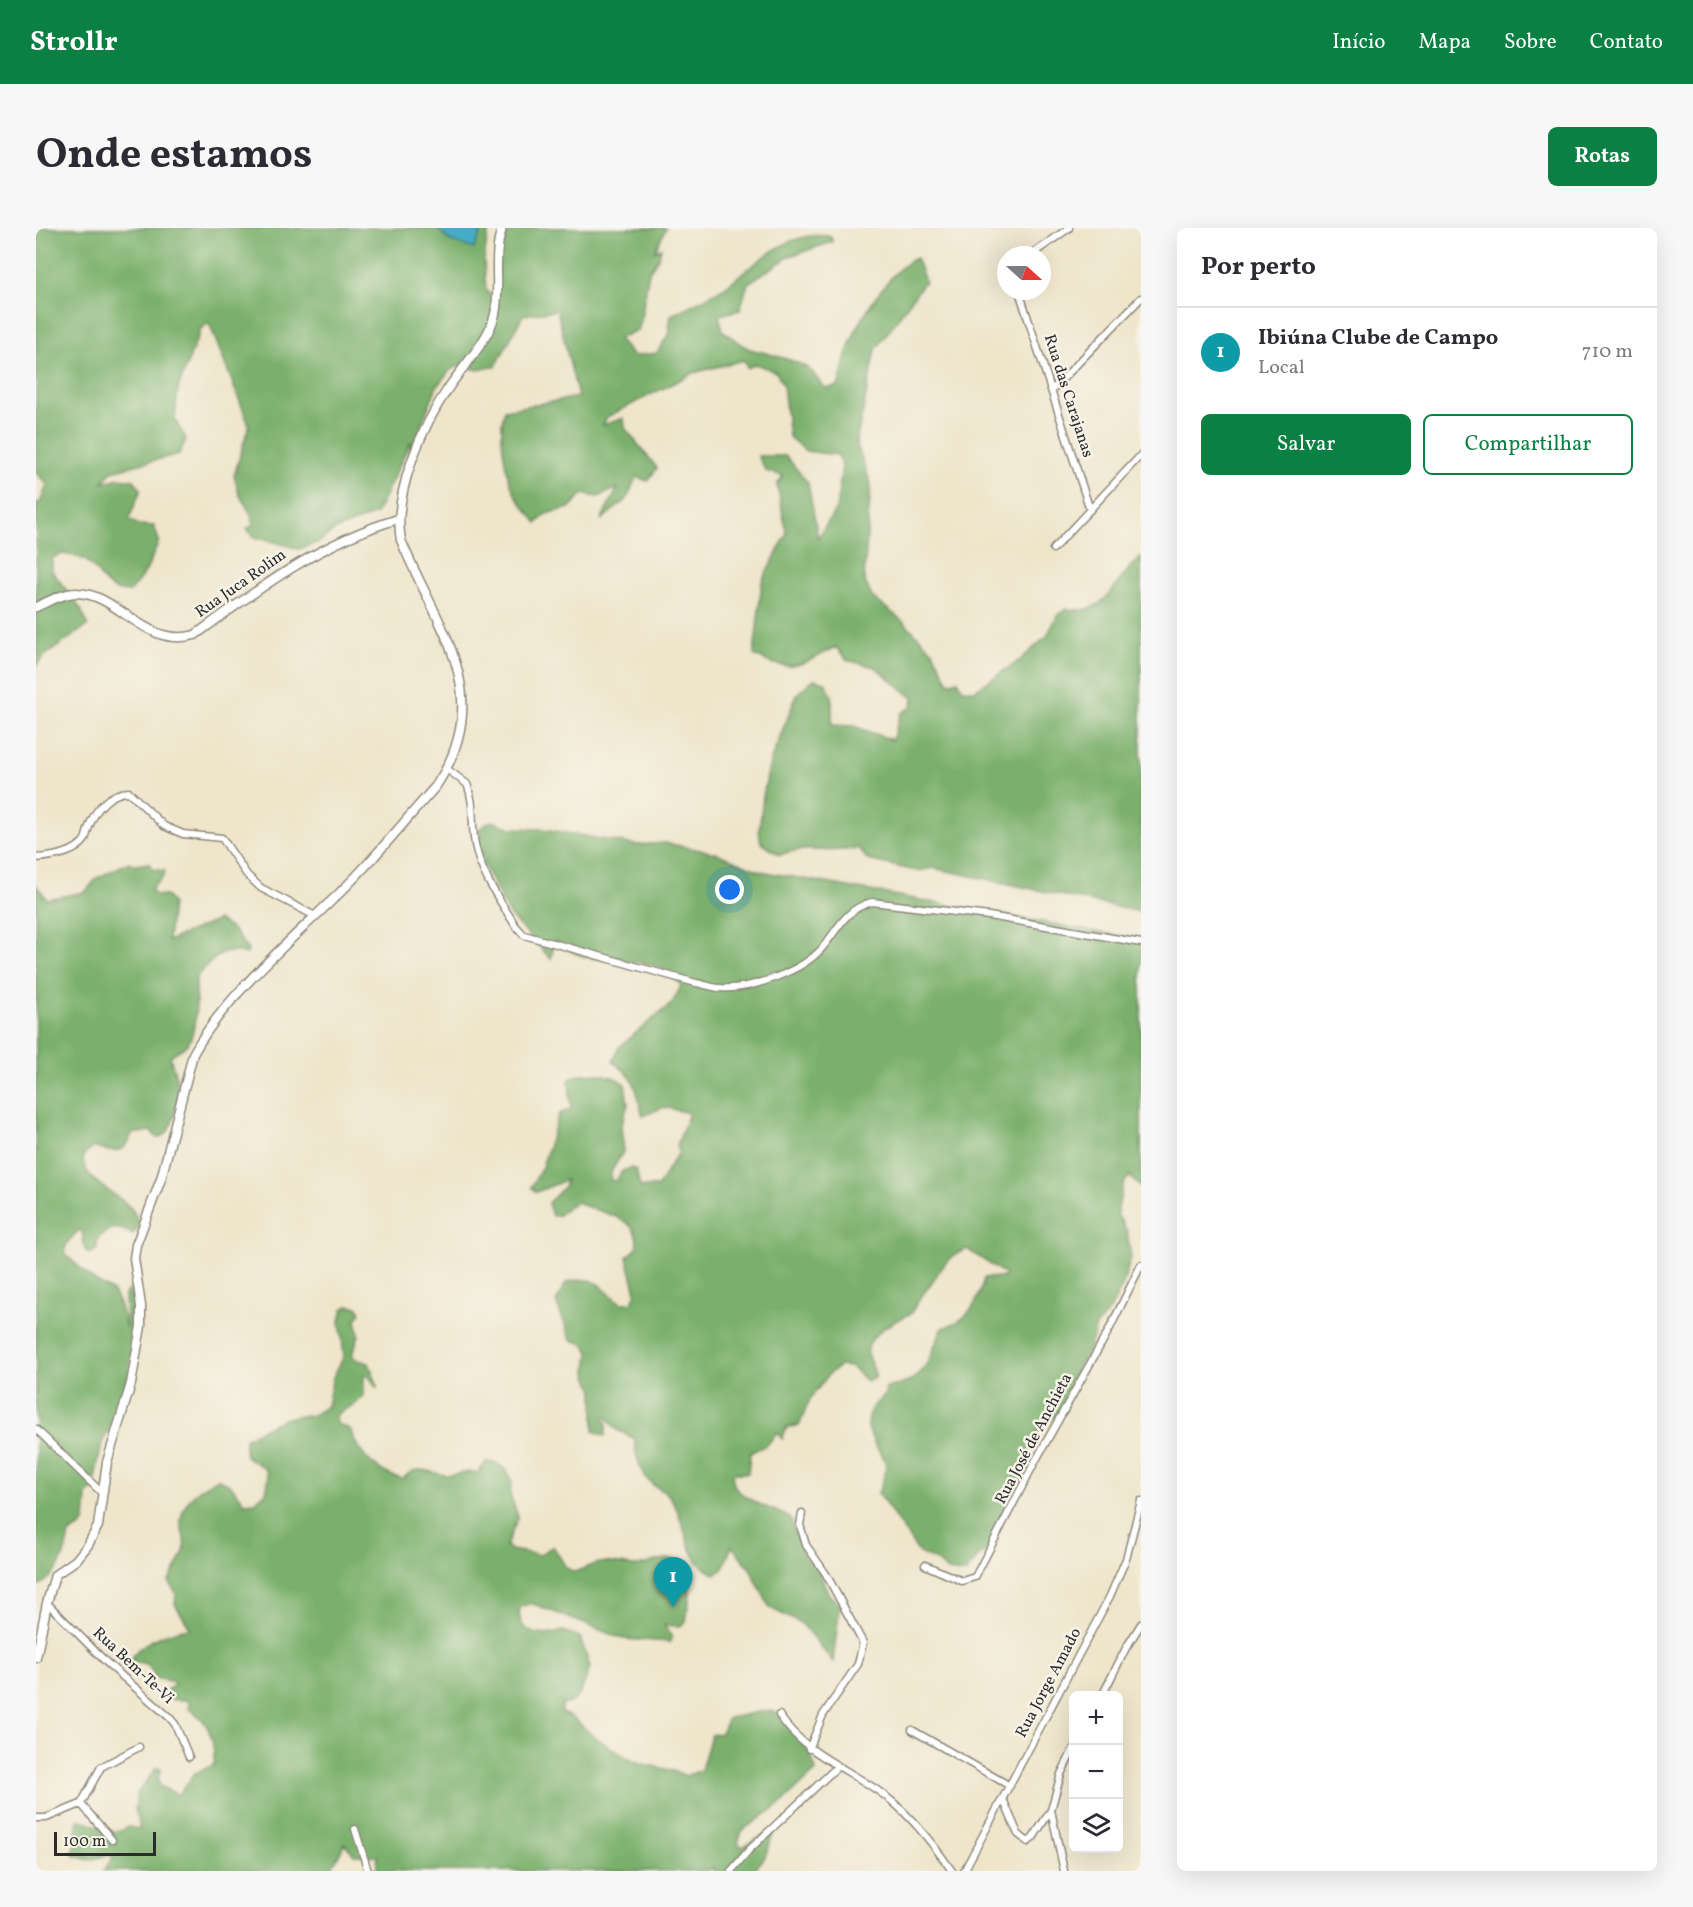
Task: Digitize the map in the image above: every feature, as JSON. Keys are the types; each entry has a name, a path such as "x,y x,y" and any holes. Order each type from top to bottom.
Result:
{"street":[{"path":"36,1658 55,1575 76,1560 98,1526 106,1462 131,1384 141,1326 141,1306 134,1258 136,1245 166,1160 193,1054 202,1037 224,1011 388,839 436,786 447,770 462,723 462,681 454,657 401,540 398,519 407,479 432,413 482,339 496,313 495,267 502,228"},
{"path":"1044,246 1069,228"},
{"path":"1052,390 1141,298"},
{"name":"Rua das Carajanas","path":"1022,300 1090,510"},
{"path":"1053,549 1141,455"},
{"name":"Rua Juca Rolim","path":"36,607 73,593 86,594 146,629 171,637 185,638 195,635 301,561 351,536 398,519"},
{"path":"447,770 467,784 472,794 472,830 476,852 515,926 524,935 696,983 719,988 734,988 772,979 813,957 823,948 844,917 854,908 872,902 989,916 1141,943"},
{"path":"36,858 53,856 78,846 84,841 101,806 111,797 129,792 164,826 183,834 222,838 261,888 315,916"},
{"name":"Rua José de Anchieta","path":"925,1565 962,1581 975,1577 1036,1460 1109,1330 1141,1265"},
{"path":"36,1429 102,1493"},
{"name":"Rua Jorge Amado","path":"964,1871 1110,1596 1126,1559 1141,1501"},
{"path":"802,1513 800,1525 806,1545 826,1574 862,1643 858,1664 823,1715 809,1749"},
{"name":"Rua Bem-Te-Vi","path":"47,1603 107,1663 169,1717 175,1724 189,1757"},
{"path":"1104,1691 1141,1624"},
{"path":"779,1715 798,1740 809,1749 873,1788 911,1819 952,1871"},
{"path":"912,1730 1010,1786"},
{"path":"36,1818 46,1818 81,1804 101,1767 139,1747"},
{"path":"1003,1799 1018,1834 1028,1842 1051,1810 1061,1774 1069,1758"},
{"path":"731,1871 749,1850 837,1767"},
{"path":"81,1804 112,1840"},
{"path":"1051,1810 1064,1871"},
{"path":"355,1829 368,1871"}],"green space":[{"path":"36,228 489,228 484,259 486,290 497,302 498,258 505,234 512,233 515,228 666,228 655,251 661,248 659,257 649,272 639,329 618,339 633,356 657,353 671,330 669,327 671,315 729,284 776,249 803,237 831,237 833,242 790,256 748,283 740,310 719,315 723,331 740,343 750,349 804,366 826,388 838,386 850,343 874,300 905,264 916,258 925,281 876,349 856,442 871,484 864,579 872,597 904,622 933,651 949,683 958,680 963,689 975,690 1019,661 1047,636 1057,616 1067,609 1081,610 1102,602 1141,557 1141,912 933,868 917,871 868,860 858,848 799,850 780,855 761,843 759,831 770,762 797,694 814,679 825,682 832,696 832,725 854,726 892,740 901,713 912,707 913,698 875,667 847,660 836,647 804,663 787,666 778,665 754,655 762,581 787,534 777,485 783,476 766,471 758,456 786,456 808,483 818,538 836,509 842,466 838,455 806,451 789,437 783,385 776,372 756,364 747,368 744,360 693,373 607,417 603,425 624,418 625,428 657,468 648,481 636,477 627,499 601,520 618,488 598,497 583,494 569,508 546,514 537,523 519,500 509,479 502,442 502,429 505,410 578,397 557,310 523,315 496,366 478,370 461,365 450,370 437,386 410,453 411,441 376,514 335,530 319,542 299,549 265,539 256,539 247,529 253,525 251,514 239,494 234,476 249,425 209,323 201,328 178,388 175,420 186,439 179,454 112,471 102,483 119,478 134,480 141,489 129,519 138,525 154,526 159,541 147,569 130,592 120,591 108,585 92,566 81,558 63,554 52,558 52,571 80,608 88,625 43,657 36,666 36,503 40,503 47,484 36,473"},
{"path":"491,821 512,828 544,829 636,845 665,843 716,853 760,871 1141,940 1141,1188 1130,1176 1123,1184 1117,1214 1127,1231 1131,1257 1124,1282 1110,1310 1096,1326 1090,1348 1070,1380 1066,1411 1058,1417 1055,1416 1045,1427 1035,1433 1028,1472 1022,1483 1020,1481 1013,1488 988,1550 979,1556 966,1573 947,1571 937,1561 919,1553 878,1493 886,1464 870,1432 867,1419 872,1408 885,1395 886,1387 910,1381 924,1368 942,1329 965,1316 979,1296 984,1278 1004,1277 1005,1274 967,1249 952,1257 943,1266 912,1313 883,1329 871,1341 868,1355 875,1378 866,1381 851,1367 840,1366 829,1374 810,1399 799,1426 787,1427 782,1439 777,1432 768,1444 750,1453 748,1473 733,1473 733,1482 744,1496 790,1518 804,1557 817,1567 829,1595 840,1604 833,1662 802,1624 770,1608 749,1567 732,1546 722,1570 715,1574 705,1569 697,1561 675,1505 667,1494 649,1481 642,1470 637,1457 635,1439 617,1430 606,1417 603,1418 607,1423 605,1436 594,1431 594,1391 587,1373 589,1352 584,1344 571,1340 556,1302 566,1283 586,1280 597,1283 621,1303 632,1303 636,1292 627,1257 636,1249 637,1238 633,1229 626,1222 577,1202 559,1215 552,1216 548,1203 564,1187 566,1180 536,1192 531,1187 542,1167 559,1114 571,1109 569,1080 582,1074 597,1074 613,1077 625,1084 628,1104 621,1128 624,1150 611,1172 611,1181 616,1181 622,1171 631,1168 636,1170 640,1187 658,1187 679,1153 677,1145 689,1113 664,1107 643,1116 632,1079 613,1062 619,1047 672,1003 681,986 672,975 660,968 647,964 588,957 575,953 555,940 551,959 510,916 484,866 475,839 480,828"},
{"path":"129,862 135,865 149,863 153,869 165,871 164,876 151,889 155,895 166,896 172,903 168,941 218,920 233,930 248,950 247,954 231,952 218,956 196,977 196,1011 191,1037 186,1045 170,1057 177,1080 177,1095 175,1114 168,1130 163,1136 157,1138 151,1131 132,1134 125,1147 117,1151 94,1147 83,1156 85,1167 91,1177 130,1207 139,1227 132,1234 118,1228 106,1232 97,1239 97,1249 90,1254 85,1250 82,1231 79,1230 67,1243 64,1253 92,1279 113,1292 120,1306 126,1329 125,1295 128,1290 133,1291 138,1305 137,1327 124,1398 102,1443 93,1488 87,1495 85,1521 81,1527 69,1534 66,1550 55,1572 36,1587 36,885 47,899 85,892 97,878"},
{"path":"348,1306 358,1307 361,1312 356,1320 359,1335 352,1355 355,1359 369,1363 378,1386 377,1388 368,1375 364,1375 364,1395 355,1404 337,1414 336,1420 338,1425 350,1429 358,1447 370,1462 385,1472 403,1479 413,1471 419,1470 448,1475 478,1473 486,1462 496,1463 505,1469 512,1481 510,1495 518,1517 506,1546 511,1550 539,1555 553,1546 565,1566 573,1572 599,1563 637,1566 665,1559 679,1561 685,1567 690,1583 686,1621 680,1626 664,1625 672,1636 671,1642 623,1639 531,1603 520,1607 520,1616 526,1629 532,1632 547,1634 563,1631 580,1637 590,1667 578,1697 574,1701 562,1704 562,1713 575,1720 607,1745 639,1763 686,1776 701,1770 711,1735 721,1733 728,1718 760,1711 778,1714 810,1753 816,1771 782,1803 742,1831 738,1843 742,1847 767,1834 773,1834 765,1857 753,1871 713,1871 713,1867 708,1871 376,1871 378,1856 354,1855 345,1843 330,1871 103,1871 114,1857 107,1855 89,1860 73,1855 78,1820 115,1831 128,1827 140,1829 135,1809 137,1794 156,1768 161,1768 158,1778 160,1786 178,1795 195,1773 214,1765 210,1733 202,1719 189,1709 189,1703 185,1700 163,1699 165,1691 173,1686 174,1682 156,1678 144,1663 131,1664 133,1657 145,1644 154,1639 190,1628 175,1604 176,1594 169,1581 184,1551 185,1542 181,1519 190,1499 205,1485 218,1479 230,1484 245,1503 255,1502 266,1492 268,1478 262,1466 245,1457 245,1439 282,1420 310,1416 327,1406 333,1377 344,1356 340,1321 343,1309"}],"water":[{"path":"437,228 483,228 474,249 449,240"}],"place":[{"name":"Ibiúna Clube de Campo","path":"673,1607"}]}
